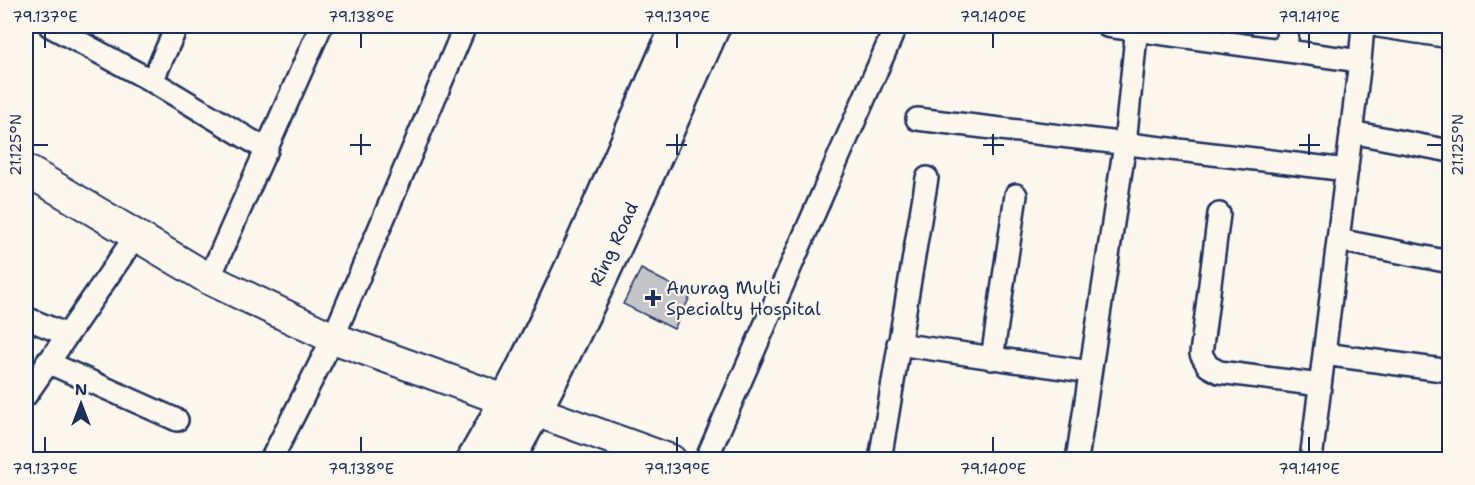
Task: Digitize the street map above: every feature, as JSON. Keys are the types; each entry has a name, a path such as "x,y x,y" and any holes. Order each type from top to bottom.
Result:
{"highway":[{"name":"Ring Road","path":"507,459 521,407 586,236 678,26"},
{"name":"Ring Road","path":"474,459 521,407 617,239 713,26"}],"street":[{"path":"50,26 152,81 267,150"},
{"path":"152,81 177,26"},
{"path":"209,279 321,26"},
{"path":"271,459 333,338 465,26"},
{"path":"706,459 896,26"},
{"path":"1107,26 1206,32 1286,51 1360,61"},
{"path":"1286,51 1288,26"},
{"path":"1311,459 1363,26"},
{"path":"1378,26 1449,37"},
{"path":"1077,459 1125,144 1137,28"},
{"path":"917,119 1347,170"},
{"path":"1351,132 1449,151"},
{"path":"26,170 209,279 333,338 671,459"},
{"path":"880,459 927,178"},
{"path":"992,359 1016,195"},
{"path":"1220,214 1201,354 1208,366 1218,372 1320,385"},
{"path":"26,395 65,334 135,237"},
{"path":"1338,240 1449,262"},
{"path":"26,318 65,334"},
{"path":"898,344 1090,372"},
{"path":"1324,354 1449,371"},
{"path":"47,362 177,420"}],"building":[{"path":"641,269 691,295 674,329 623,304"}],"place":[{"name":"Anurag Multi Specialty Hospital","path":"653,298"}]}
